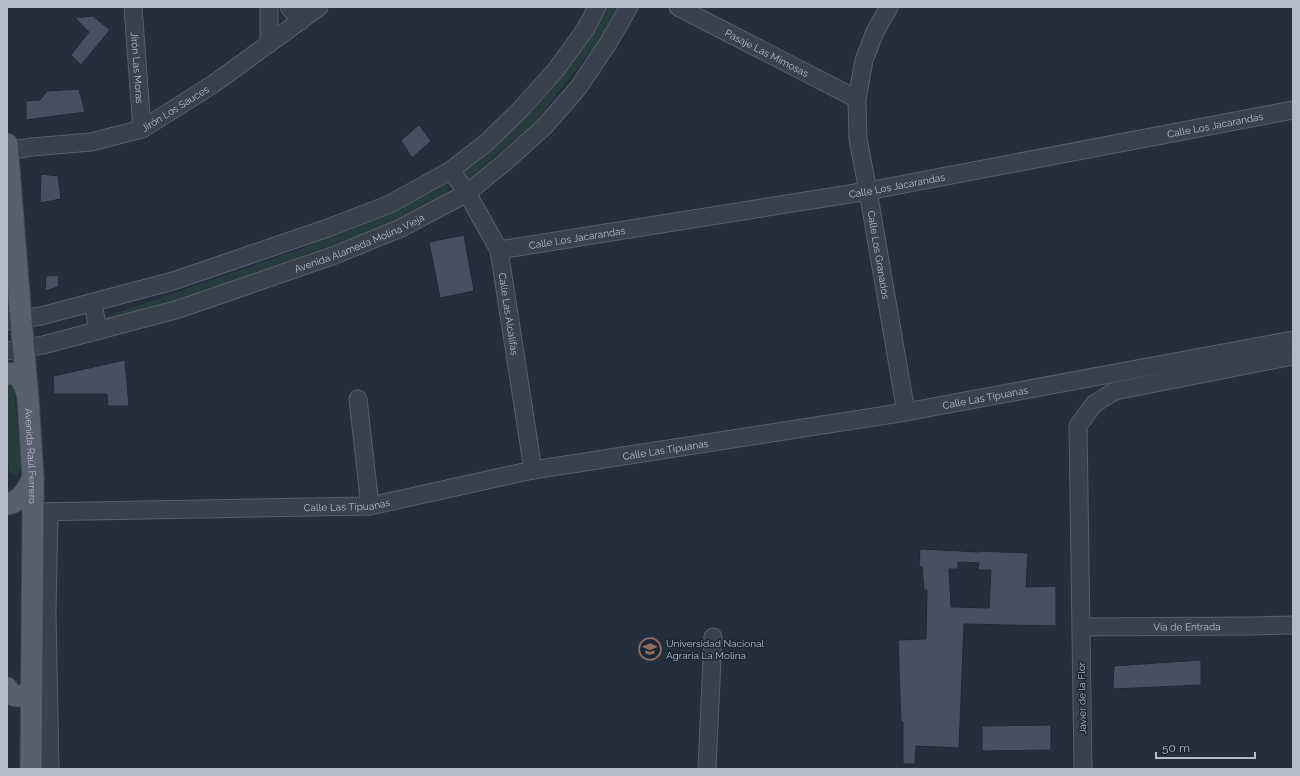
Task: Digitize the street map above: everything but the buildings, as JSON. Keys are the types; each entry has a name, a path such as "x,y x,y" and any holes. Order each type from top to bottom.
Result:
{"main road":[{"name":"Avenida Raúl Ferrero","path":"7,144 15,349 28,398 32,477 41,512 32,686 31,769"},
{"path":"7,374 12,373 18,375 22,379 28,398"},
{"path":"7,504 12,503 22,497 29,486 32,477"},
{"path":"7,688 14,696 20,697 30,692 32,686"}],"street":[{"name":"Jirón Las Moras","path":"133,7 142,129"},
{"path":"269,7 269,44"},
{"path":"289,7 301,21"},
{"name":"Jirón Los Sauces","path":"7,151 32,147 91,142 142,129 212,85 319,7"},
{"path":"14,320 41,316 172,281 325,229 390,204 451,170 486,143 529,100 554,72 584,30 597,7"},
{"name":"Avenida Alameda Molina Vieja","path":"15,349 43,345 179,309 335,255 401,228 467,193 505,162 549,121 578,88 607,45 629,7"},
{"name":"Pasaje Las Mimosas","path":"678,7 857,99"},
{"name":"Calle Los Granados","path":"889,7 875,32 864,60 857,99 858,139 906,412"},
{"name":"Calle Los Jacarandas","path":"499,250 868,191 1293,110"},
{"name":"Calle Las Alcalifas","path":"451,170 467,193 499,250 533,470"},
{"path":"93,303 98,331"},
{"name":"Calle Las Tipuanas","path":"41,512 370,506 533,470 906,412 1293,340"},
{"name":"Javier de la Flor","path":"1083,769 1078,426 1094,404 1115,391 1293,356"},
{"path":"358,400 370,506"},
{"path":"41,512 47,613 50,769"},
{"name":"Vía de Entrada","path":"1081,627 1293,625"},
{"path":"707,769 713,637"}],"green space":[{"path":"605,7 618,7 599,41 533,124 469,178 463,176 464,170"},
{"path":"447,183 447,193 402,220 126,319 110,323 105,317 301,249"},
{"path":"7,379 13,380 21,466 17,475 9,472 7,437"}],"place":[{"name":"Universidad Nacional Agraria La Molina","path":"650,649"}]}
